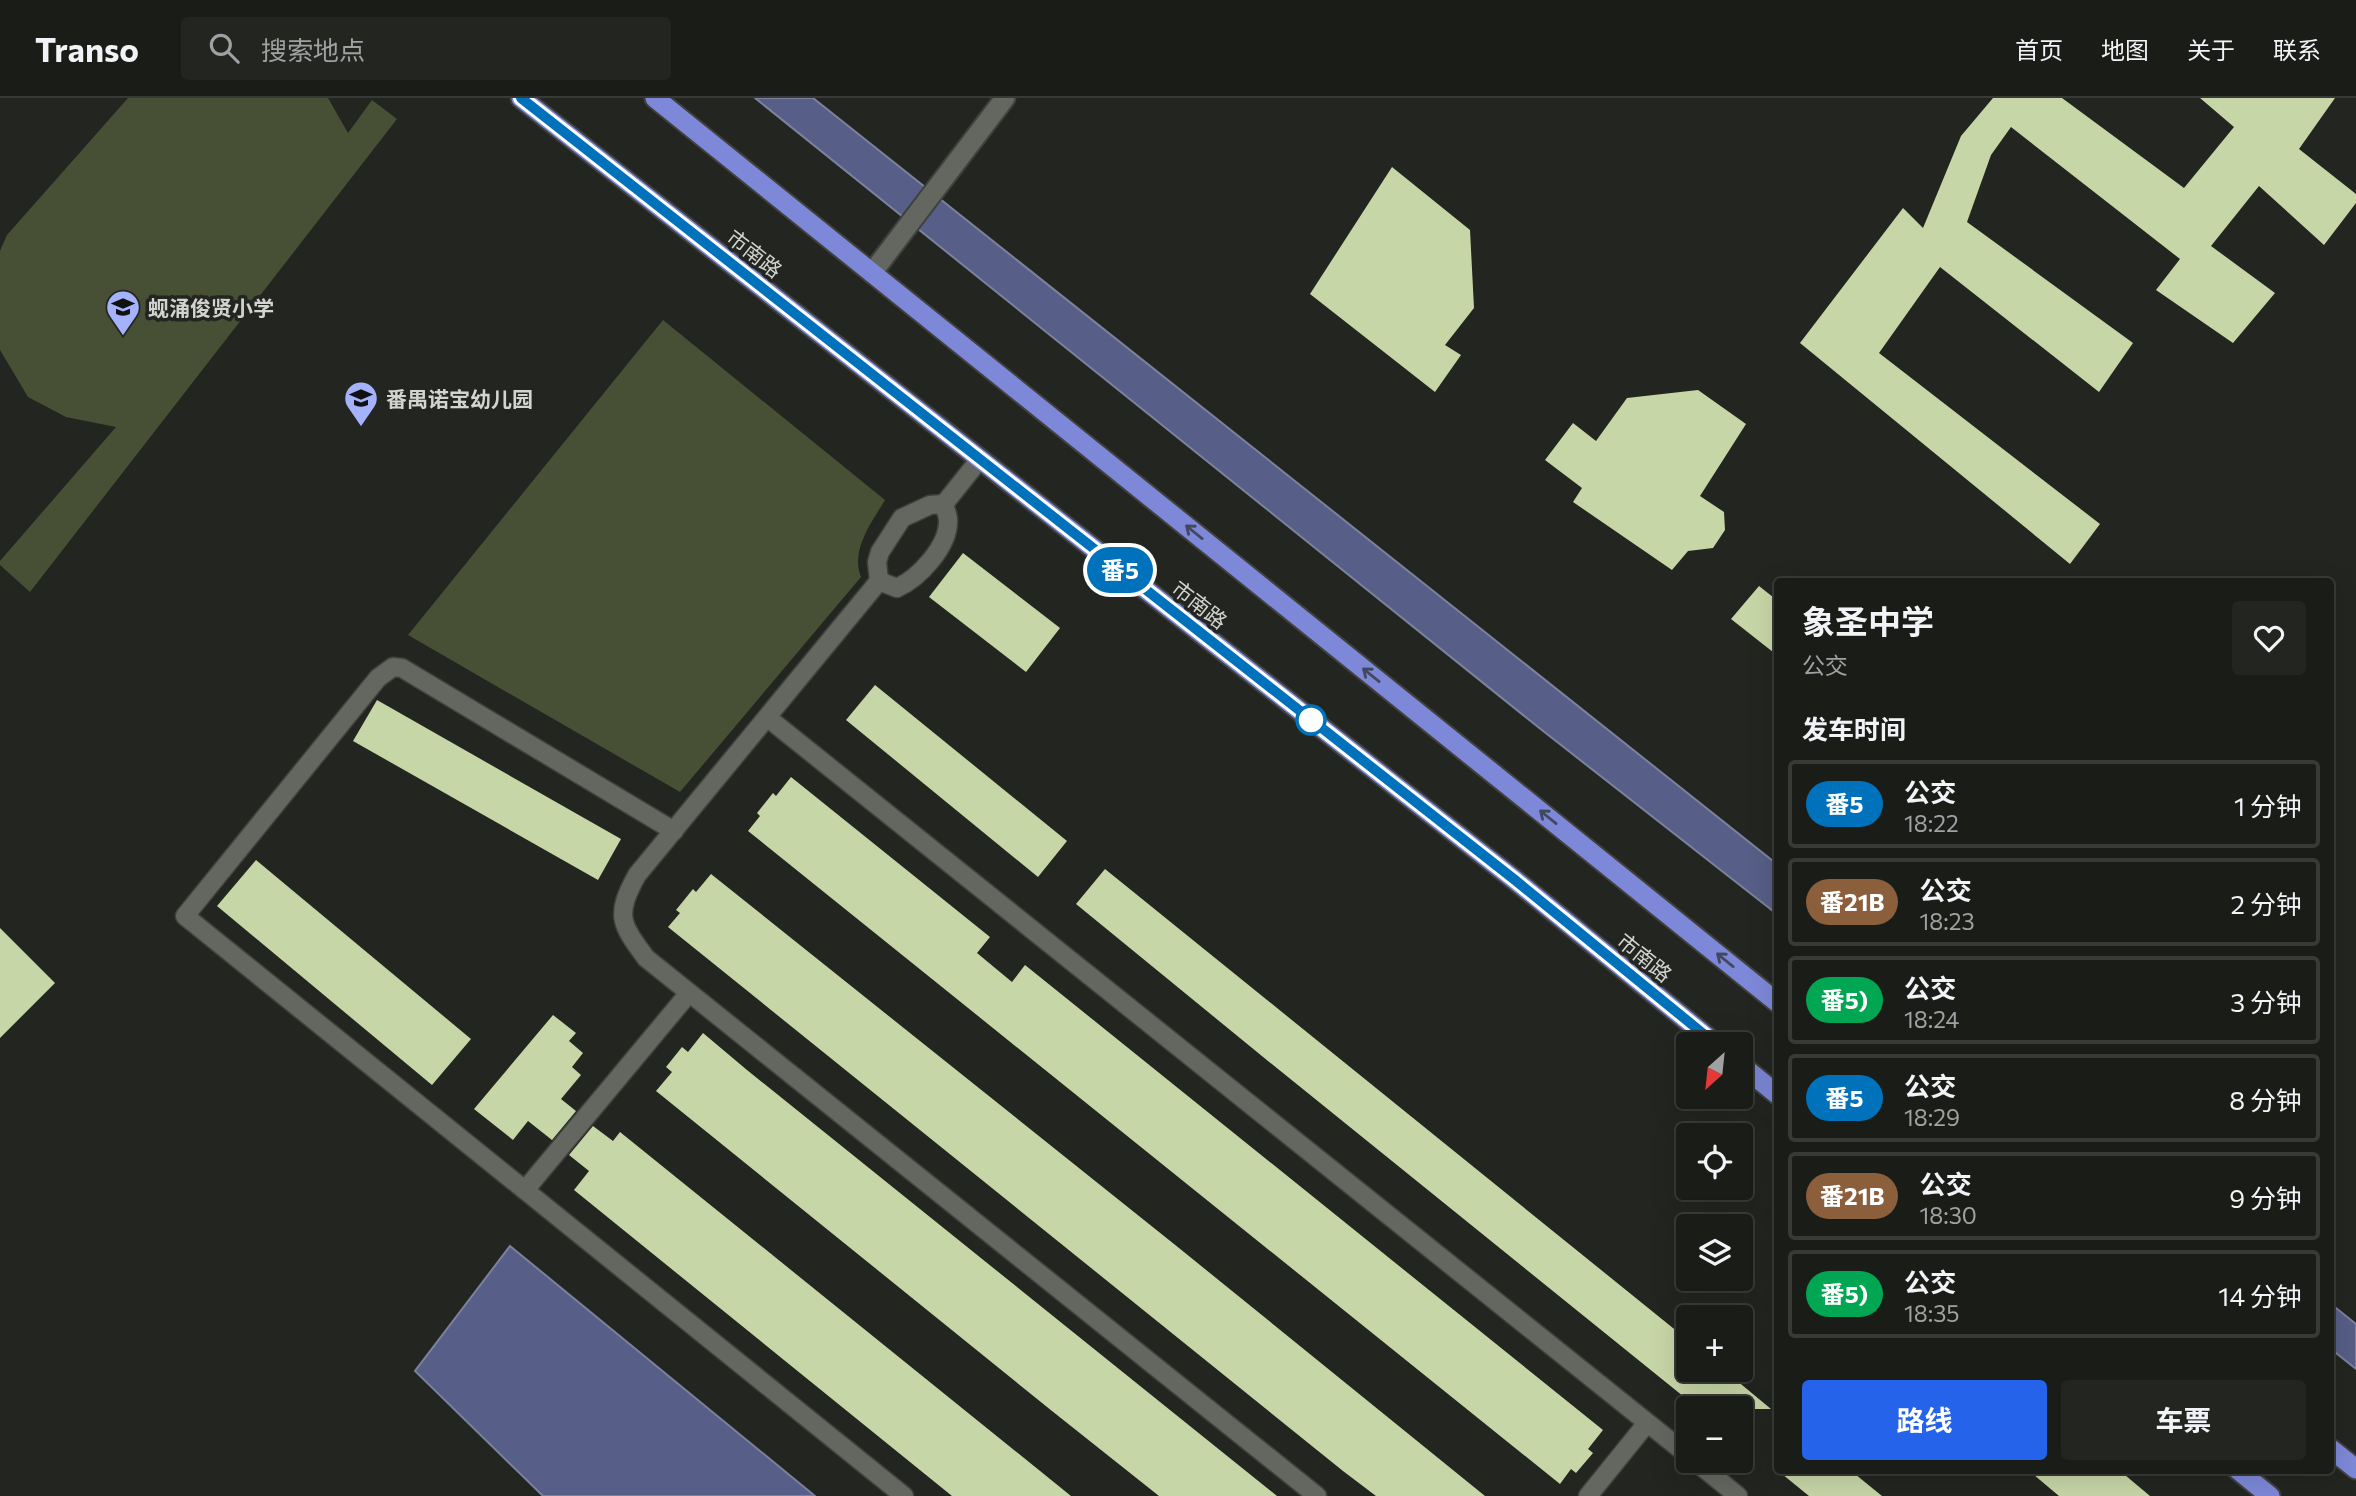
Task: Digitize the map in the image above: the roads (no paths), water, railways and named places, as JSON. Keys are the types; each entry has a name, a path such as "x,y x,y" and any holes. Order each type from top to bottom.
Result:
{"highway":[{"name":"市南路","path":"521,98 1515,880 1701,1032"},
{"path":"655,98 1774,1000"},
{"path":"1754,1076 1774,1092"},
{"path":"2334,1451 2356,1469"},
{"path":"2243,1474 2270,1496"}],"street":[{"path":"872,273 1005,98"}],"lane":[{"path":"980,459 944,504 930,505 902,518 880,552 877,562 879,581 637,875 626,894 621,917 629,936 646,958 1317,1496"},
{"path":"879,581 897,588 908,583 929,564 941,544 949,522 944,504"},
{"path":"674,831 402,668 393,667 378,678 185,916 904,1496"},
{"path":"768,718 1676,1446"},
{"path":"525,1191 690,993"},
{"path":"1588,1496 1647,1423"},
{"path":"1710,1473 1738,1496"}],"water":[{"path":"755,98 813,98 1774,862 1774,912 1538,727"},
{"path":"510,1246 815,1496 543,1496 415,1371"},
{"path":"2334,1306 2356,1324 2356,1369 2334,1351"}],"place":[{"name":"蚬涌俊贤小学","path":"123,337"},
{"name":"番禺诺宝幼儿园","path":"361,428"}]}
